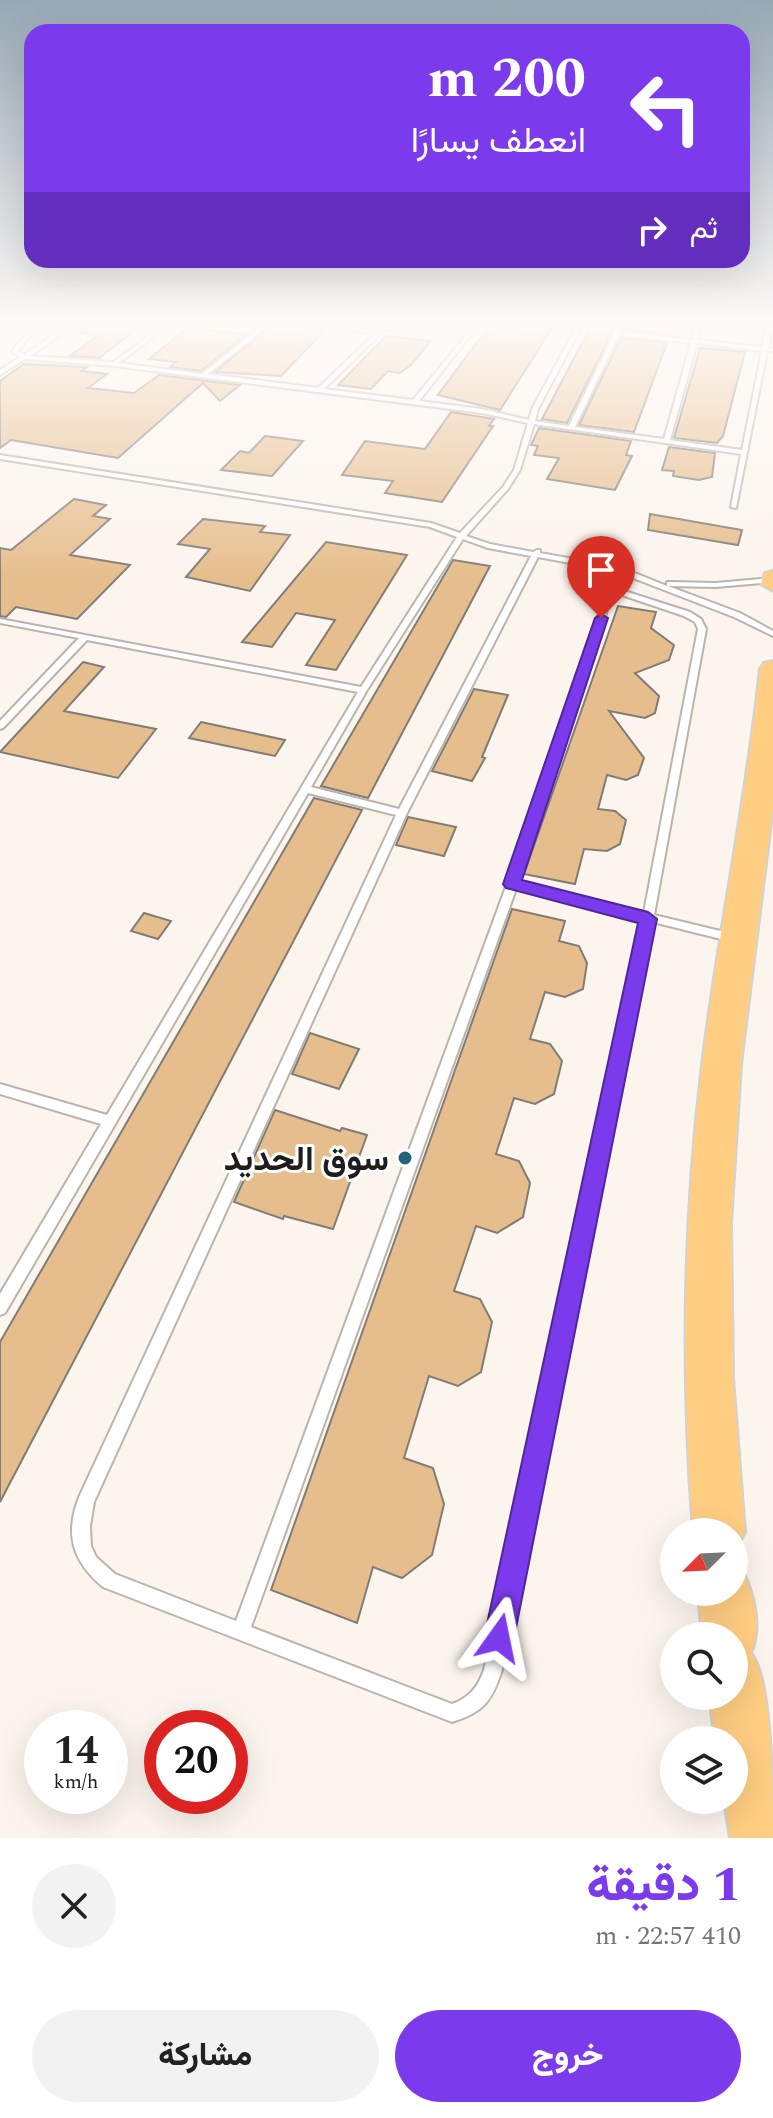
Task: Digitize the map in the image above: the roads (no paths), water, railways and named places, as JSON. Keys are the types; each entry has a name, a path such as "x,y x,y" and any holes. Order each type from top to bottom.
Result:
{"main road":[{"path":"718,1518 710,1380 710,1206 716,1118 773,669"},
{"path":"740,1710 761,1838"}],"lane":[{"path":"455,408 571,429 744,452"},
{"path":"0,1308 363,690 461,537 512,479 537,408"},
{"path":"571,429 581,408"},
{"path":"666,442 676,408"},
{"path":"734,507 755,408"},
{"path":"0,457 431,525 488,546 537,552 617,569 661,584 773,634"},
{"path":"537,552 402,813 86,1501 79,1536 89,1565 109,1581 452,1713 471,1708 485,1694 648,919 702,629 698,621 687,614 611,589"},
{"path":"241,1631 512,884 617,569"},
{"path":"661,584 716,585 773,581"},
{"path":"0,621 363,690"},
{"path":"0,726 85,637"},
{"path":"305,789 402,813"},
{"path":"512,884 739,939"},
{"path":"0,1089 110,1121"}],"place":[{"name":"سوق الحديد","path":"405,1158"}]}
